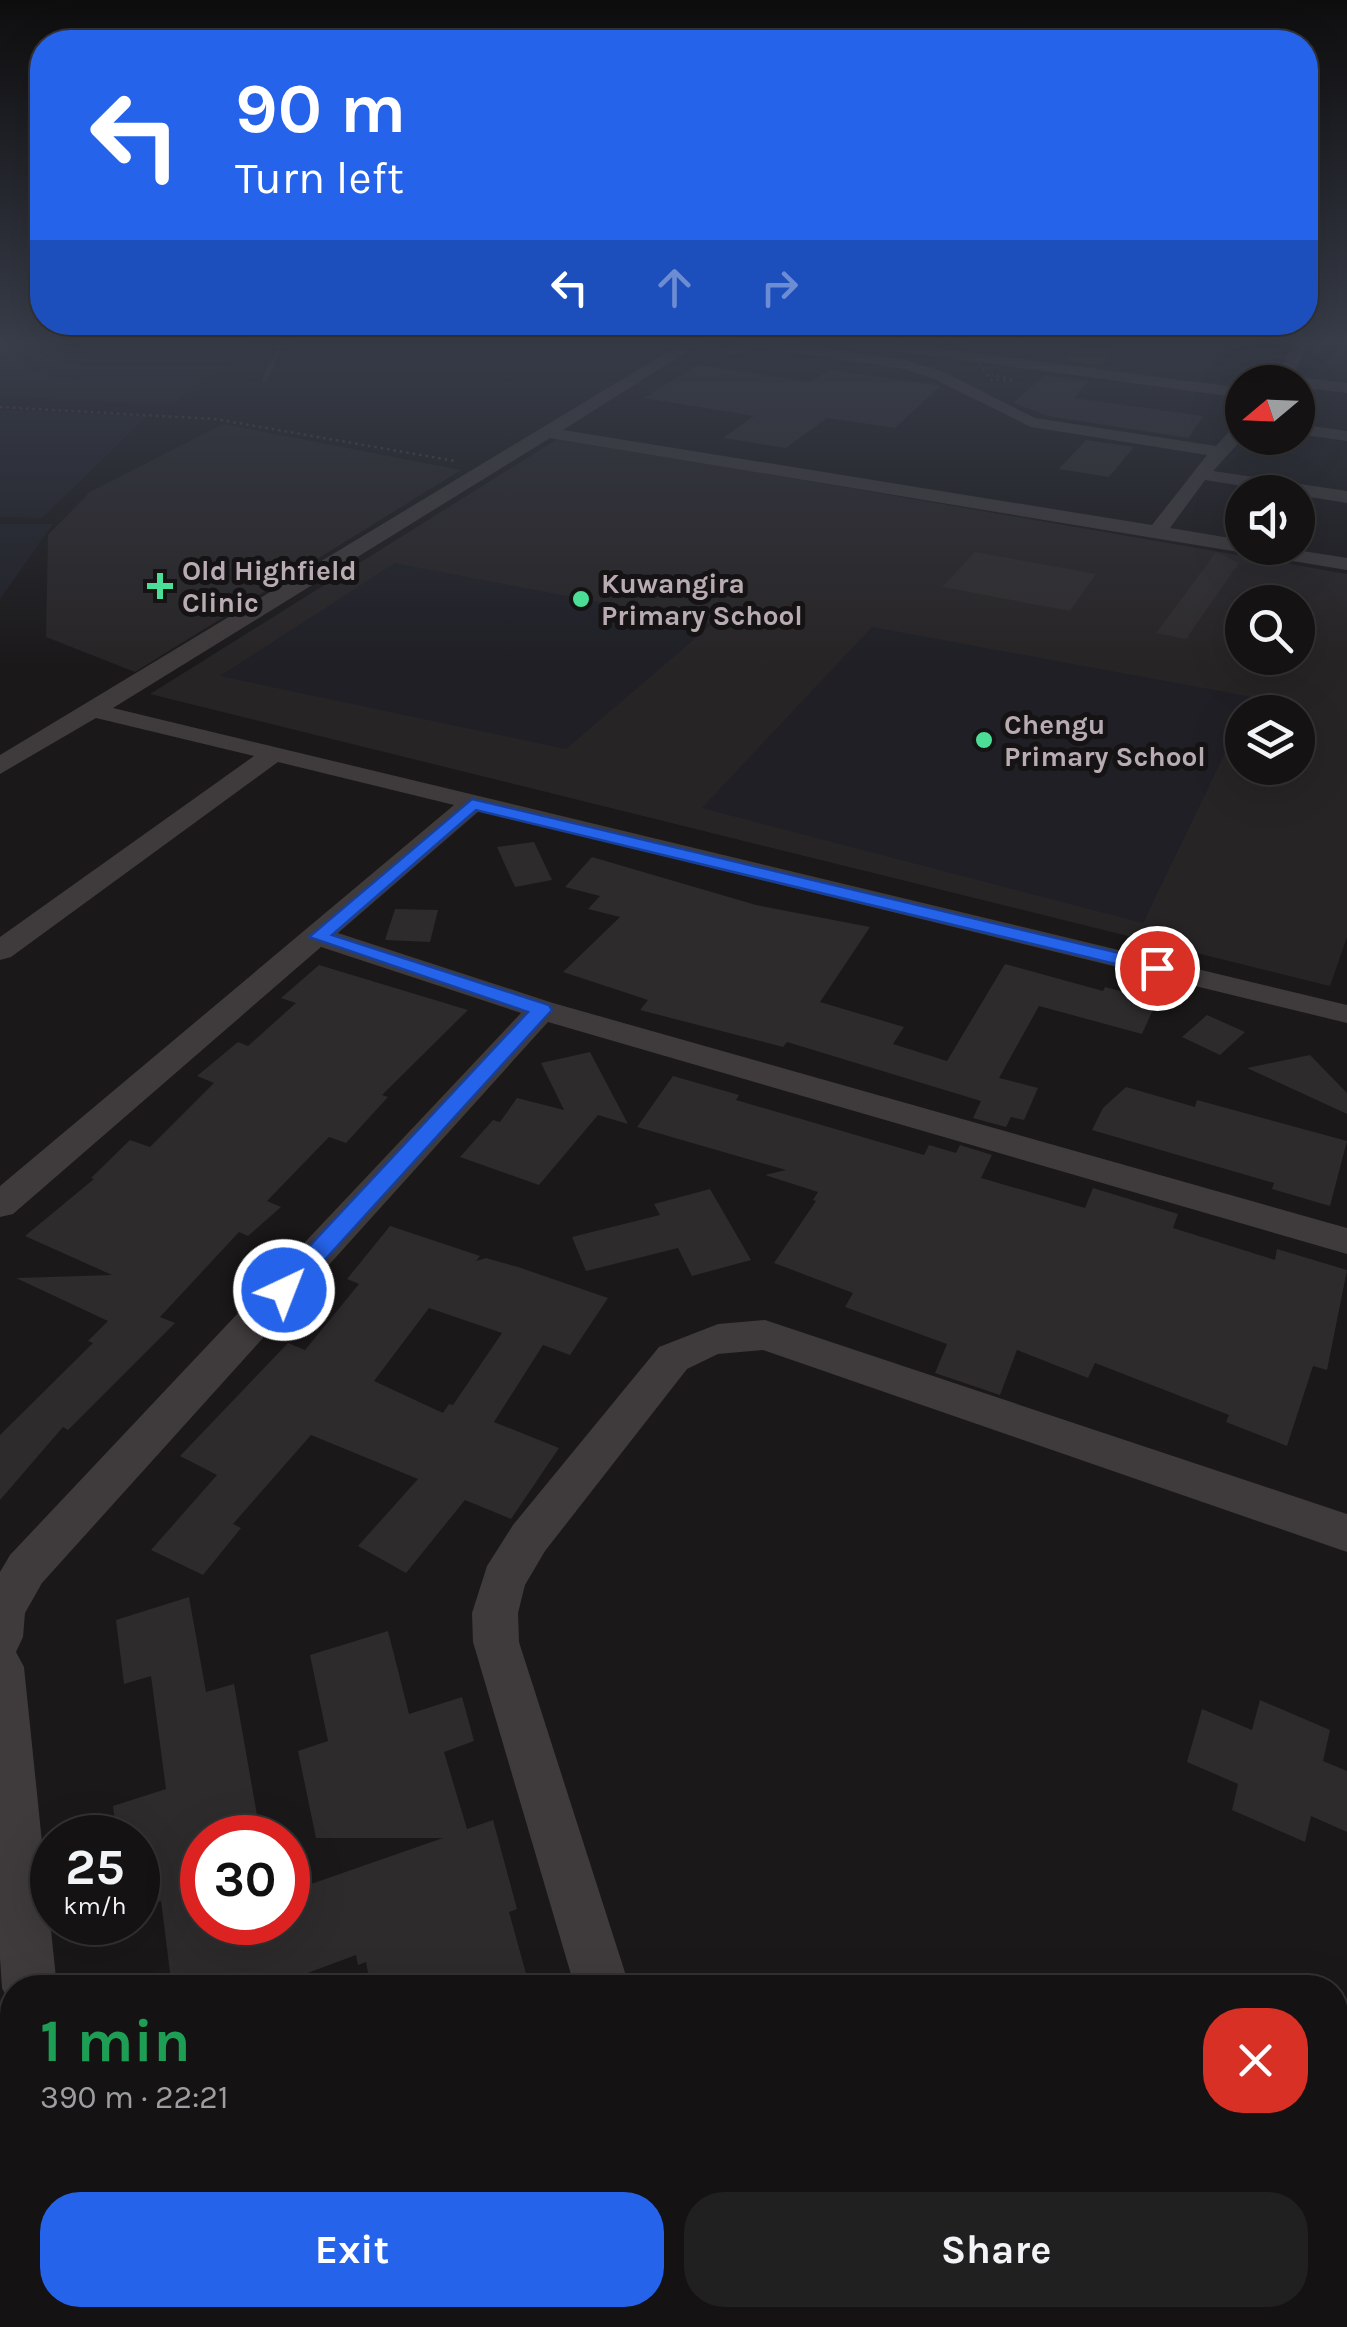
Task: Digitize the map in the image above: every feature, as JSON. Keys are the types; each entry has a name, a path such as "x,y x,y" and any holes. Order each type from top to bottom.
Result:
{"street":[{"path":"0,766 517,451"},
{"path":"660,451 1225,543"},
{"path":"1212,451 1221,452"},
{"path":"1157,532 1221,452"},
{"path":"1200,474 1347,497"},
{"path":"1315,559 1347,564"},
{"path":"93,710 1347,1014"},
{"path":"0,950 275,753"},
{"path":"0,1205 472,804"},
{"path":"319,937 542,1010 1347,1241"},
{"path":"0,1638 2,1610 26,1570 542,1010"},
{"path":"599,1975 496,1642 495,1613 504,1580 530,1538 674,1358 706,1340 739,1334 765,1336 1347,1534"},
{"path":"0,1666 29,1975"}],"path":[{"path":"397,451 491,467"}],"shaded area":[{"path":"0,451 111,451 42,518 0,517"},
{"name":"Old Highfield Clinic","path":"171,451 361,451 461,470 135,672 46,637 48,535 90,492"},
{"path":"539,451 632,451 1225,553 1225,565 1295,565 1347,574 1347,937 1330,986 150,694"},
{"path":"0,524 53,524 0,599"},
{"path":"395,563 712,624 566,749 220,676"},
{"path":"872,627 1241,695 1225,695 1225,753 1143,923 702,808"}],"building":[{"path":"1076,451 1131,451 1109,477 1059,469"},
{"path":"975,552 1096,574 1070,611 942,587"},
{"path":"1216,552 1225,556 1225,565 1238,565 1186,639 1156,633"},
{"path":"534,842 552,880 515,887 497,847"},
{"path":"592,857 756,905 870,927 820,1002 904,1027 893,1044 947,1061 1005,964 1103,991 1105,987 1157,1001 1142,1034 1039,1006 999,1078 1038,1088 1024,1120 1011,1117 1006,1127 973,1118 981,1101 787,1042 783,1047 640,1010 648,1000 563,972 620,917 588,909 600,896 565,887"},
{"path":"395,909 438,910 430,942 385,940"},
{"path":"319,965 468,1010 382,1095 388,1097 346,1143 329,1137 267,1201 281,1207 248,1236 239,1232 160,1317 175,1323 68,1430 63,1427 0,1500 0,1435 93,1343 88,1341 108,1321 16,1278 112,1275 25,1236 94,1179 91,1178 130,1140 150,1147 214,1083 197,1076 238,1042 248,1046 296,1003 281,998"},
{"path":"1207,1015 1245,1032 1220,1055 1182,1037"},
{"path":"590,1052 628,1124 598,1115 539,1185 460,1157 493,1120 500,1122 517,1098 564,1110 541,1063"},
{"path":"1310,1055 1347,1093 1347,1114 1247,1068"},
{"path":"673,1076 739,1095 736,1100 924,1155 929,1145 956,1153 960,1145 992,1155 981,1178 1085,1208 1093,1188 1178,1214 1173,1228 1275,1260 1277,1249 1347,1270 1327,1370 1313,1366 1287,1446 1226,1422 1229,1415 1095,1363 1088,1378 1017,1350 1000,1395 935,1373 947,1344 845,1307 853,1293 774,1263 816,1201 813,1200 818,1192 765,1175 786,1170 637,1127"},
{"path":"1126,1087 1195,1107 1197,1100 1347,1141 1330,1206 1272,1189 1274,1183 1092,1130 1103,1108"},
{"path":"710,1189 751,1260 692,1276 678,1248 586,1271 572,1237 660,1215 654,1204"},
{"path":"390,1226 480,1256 476,1261 486,1258 608,1298 570,1355 543,1345 494,1422 559,1448 511,1519 465,1500 406,1573 358,1546 418,1479 311,1435 233,1524 241,1528 203,1575 151,1550 217,1475 180,1456 288,1343 305,1350 359,1284 347,1279","holes":["429,1308 502,1333 453,1405 449,1404 443,1413 374,1381"]},
{"path":"189,1597 206,1692 234,1684 257,1815 180,1815 180,1945 310,1945 310,1884 443,1838 316,1838 298,1751 328,1741 310,1655 388,1631 409,1714 462,1697 474,1741 444,1752 467,1829 493,1820 517,1909 509,1912 526,1975 368,1975 366,1962 358,1965 356,1955 302,1975 170,1975 160,1901 160,1815 114,1815 113,1806 166,1789 151,1676 124,1684 116,1620"},
{"path":"1260,1700 1330,1730 1323,1761 1347,1771 1347,1832 1311,1816 1305,1842 1232,1810 1238,1784 1187,1762 1202,1709 1252,1730"}],"place":[{"name":"Old Highfield Clinic","path":"160,586"},
{"name":"Kuwangira Primary School","path":"581,599"},
{"name":"Chengu Primary School","path":"984,740"}],"route":[{"path":"284,1290 542,1010 319,937 472,804 1157,968"}]}
